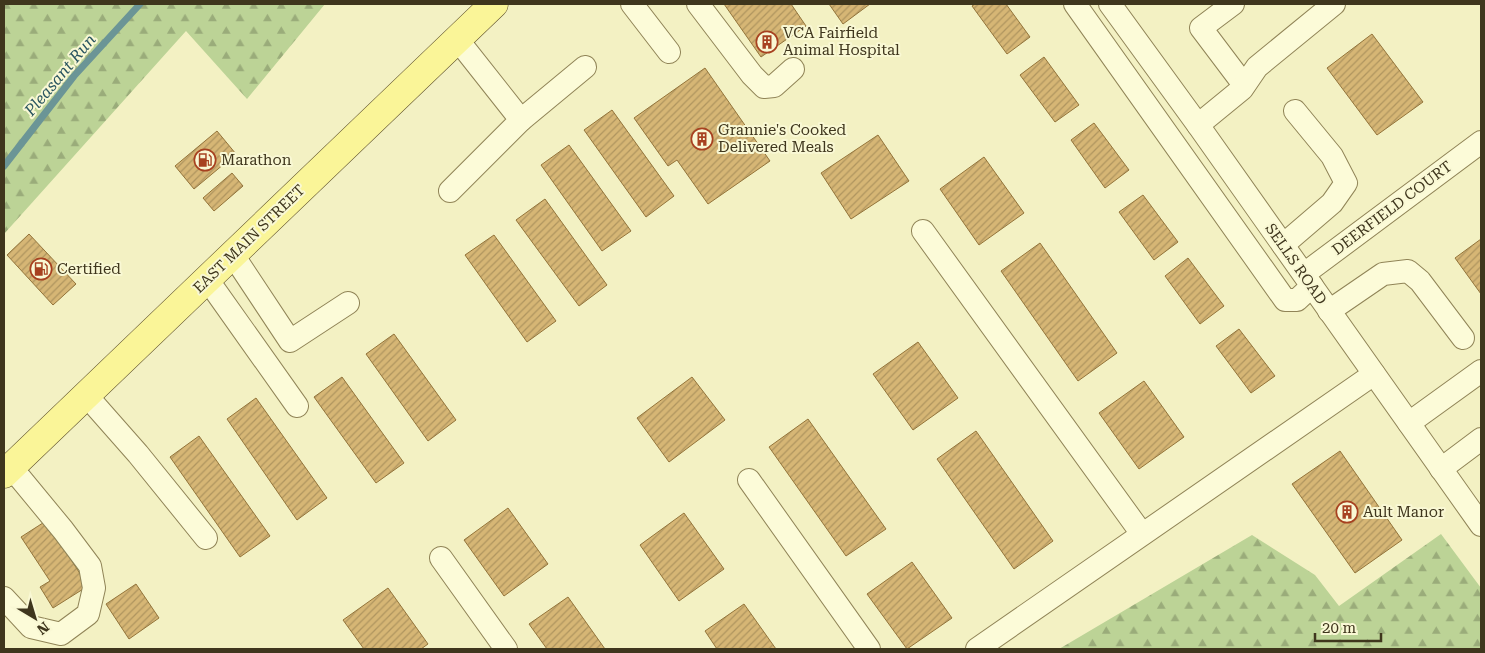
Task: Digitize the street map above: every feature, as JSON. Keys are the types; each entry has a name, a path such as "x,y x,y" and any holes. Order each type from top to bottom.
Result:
{"main road":[{"name":"EAST MAIN STREET","path":"8,470 494,4"}],"street":[{"path":"632,4 669,52"},
{"path":"698,4 752,75 764,87 774,86 793,69"},
{"path":"1075,4 1240,236 1263,217"},
{"path":"1233,4 1201,28 1244,85"},
{"path":"1198,125 1244,85 1257,67 1334,4"},
{"path":"1094,30 1114,9"},
{"name":"SELLS ROAD","path":"1114,9 1481,525"},
{"path":"458,39 521,120"},
{"path":"450,191 521,120 585,67"},
{"path":"1144,100 1166,82"},
{"path":"1283,245 1332,203 1346,183 1332,156 1296,112"},
{"name":"DEERFIELD COURT","path":"1240,236 1285,300 1297,300 1308,280 1481,142"},
{"path":"1193,169 1216,151"},
{"path":"923,231 1142,534"},
{"path":"233,254 290,341 348,303"},
{"path":"1329,311 1383,274 1408,271 1420,281 1463,338"},
{"path":"207,280 297,406"},
{"path":"1409,423 1481,371"},
{"path":"976,649 1374,374"},
{"path":"86,395 138,454 206,538"},
{"path":"1441,469 1481,439"},
{"path":"4,598 31,627 61,634 88,614 94,588 90,566 63,530 8,470"},
{"path":"749,480 869,649"},
{"path":"441,558 506,649"}],"green space":[{"path":"4,4 325,4 247,99 186,31 4,234"},
{"path":"1441,534 1481,588 1481,649 1059,649 1252,535 1315,575 1339,606"}],"building":[{"name":"VCA Fairfield Animal Hospital","path":"724,4 791,4 806,26 761,57"},
{"path":"829,4 870,4 843,24"},
{"path":"975,4 1006,4 1030,37 1007,54 972,6"},
{"path":"1372,34 1423,102 1377,135 1327,68"},
{"path":"1044,57 1079,105 1055,122 1020,75"},
{"name":"Grannie's Cooked Delivered Meals","path":"705,68 770,161 708,204 677,160 668,166 634,118"},
{"path":"612,110 674,196 646,217 584,130"},
{"path":"1094,123 1129,170 1105,188 1071,140"},
{"name":"Marathon","path":"217,131 236,154 194,189 175,166"},
{"path":"878,135 909,181 851,219 821,173"},
{"path":"569,145 631,231 602,251 541,165"},
{"path":"984,157 1024,213 979,245 940,189"},
{"path":"232,173 243,186 214,211 203,198"},
{"path":"1143,195 1178,242 1154,260 1119,212"},
{"path":"545,199 607,285 579,306 516,220"},
{"name":"Certified","path":"29,234 76,284 53,305 7,255"},
{"path":"494,235 556,321 527,342 465,255"},
{"path":"1481,239 1481,294 1455,258"},
{"path":"1040,243 1117,353 1078,381 1001,271"},
{"path":"1188,258 1224,306 1200,324 1165,276"},
{"path":"1239,329 1275,376 1251,393 1216,346"},
{"path":"394,334 456,420 428,441 366,354"},
{"path":"918,342 958,398 913,430 873,374"},
{"path":"342,377 404,463 376,483 314,397"},
{"path":"692,377 725,420 669,462 637,418"},
{"path":"1144,381 1184,437 1139,469 1099,413"},
{"path":"256,398 327,498 297,520 227,419"},
{"path":"808,419 886,529 846,556 769,447"},
{"path":"976,431 1053,541 1014,569 937,459"},
{"path":"199,436 270,536 240,557 170,457"},
{"name":"Ault Manor","path":"1340,451 1402,540 1355,573 1292,484"},
{"path":"508,508 548,564 504,596 464,540"},
{"path":"684,513 724,569 679,601 640,545"},
{"path":"46,521 88,586 53,608 40,587 50,581 21,537"},
{"path":"912,562 952,618 907,649 867,594"},
{"path":"136,584 159,618 129,639 106,604"},
{"path":"388,588 428,644 421,649 364,649 343,620"},
{"path":"568,597 605,649 547,649 529,624"},
{"path":"744,604 776,649 717,649 705,631"}],"waterway":[{"name":"Pleasant Run","path":"4,166 74,76 140,4"}],"place":[{"name":"VCA Fairfield Animal Hospital","path":"767,42"},
{"name":"Grannie's Cooked Delivered Meals","path":"702,139"},
{"name":"Marathon","path":"205,160"},
{"name":"Certified","path":"41,269"},
{"name":"Ault Manor","path":"1347,512"}]}
